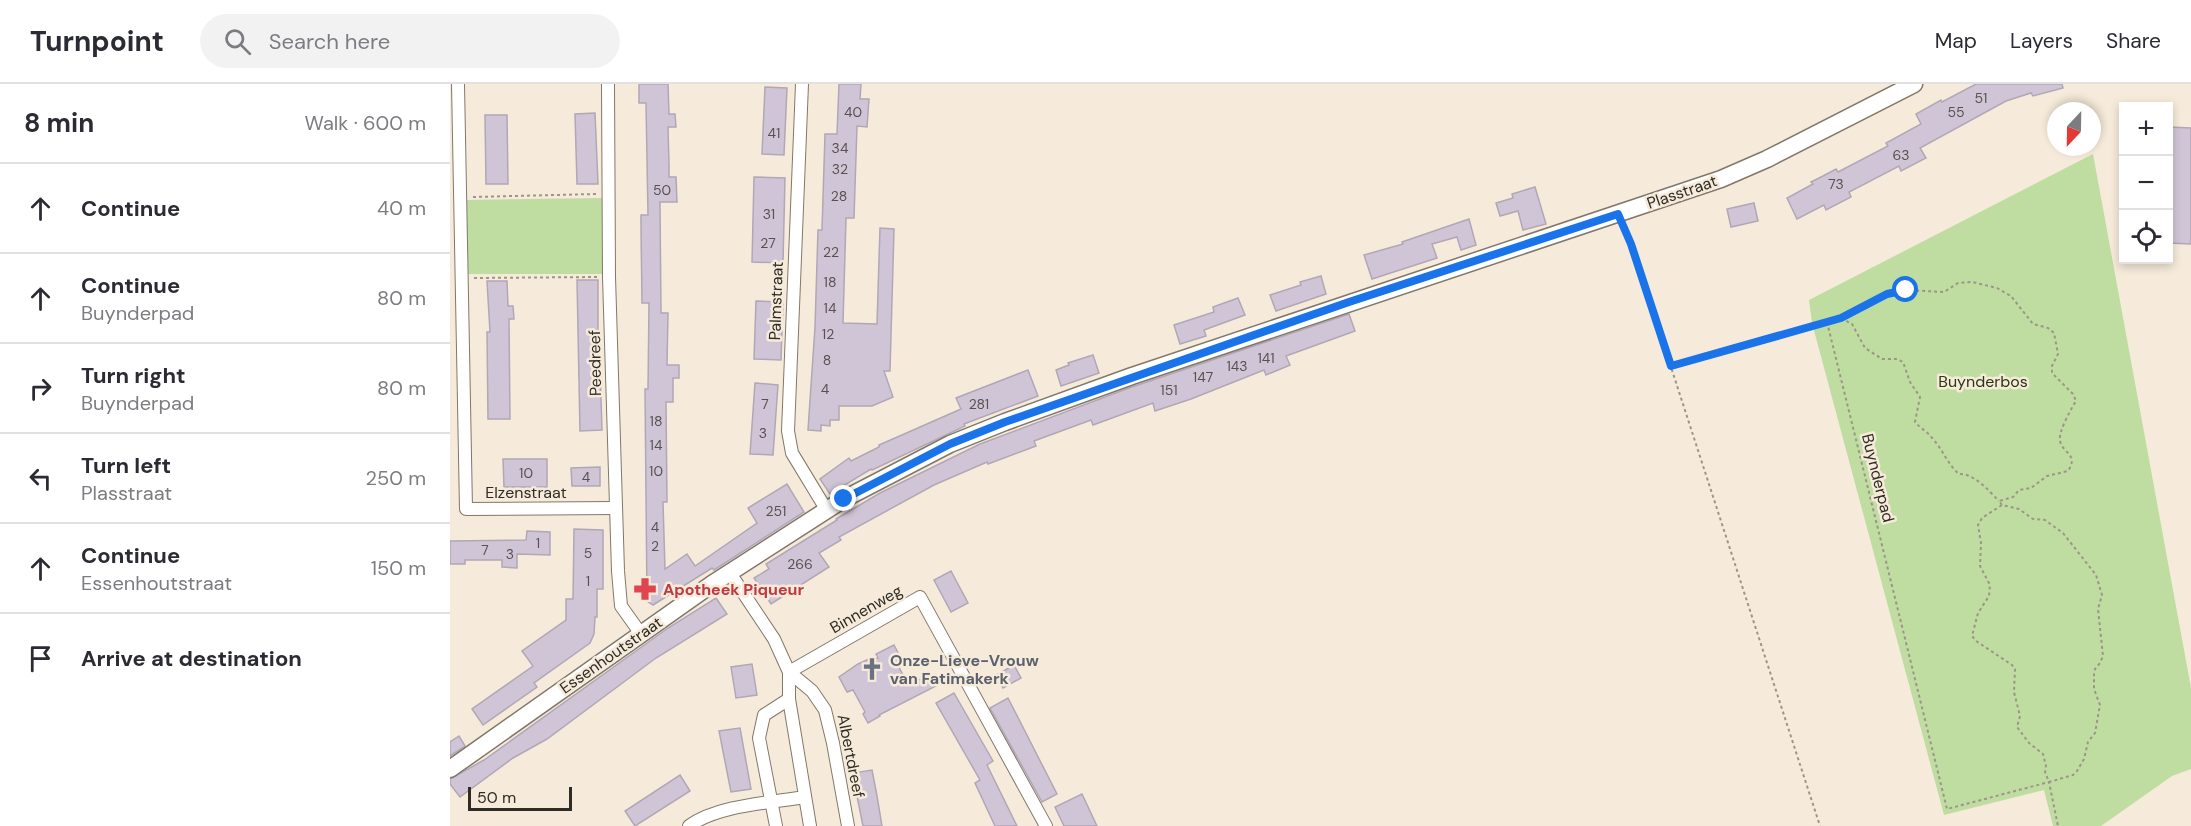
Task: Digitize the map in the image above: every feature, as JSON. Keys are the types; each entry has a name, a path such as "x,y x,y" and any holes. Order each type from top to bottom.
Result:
{"street":[{"name":"Elzenstraat","path":"458,84 466,509 615,508"},
{"name":"Peedreef","path":"608,84 609,277 615,508 621,606 641,634"},
{"name":"Palmstraat","path":"802,84 788,431 792,453 826,509"},
{"name":"Plasstraat","path":"1132,376 1721,179 1767,159 1914,84"},
{"name":"Essenhoutstraat","path":"450,769 641,634 826,509 886,475 950,444 1132,376"},
{"name":"Albertdreef","path":"730,573 774,639 789,672 789,699 810,826"},
{"name":"Binnenweg","path":"789,672 920,597 1046,826"},
{"name":"Albertdreef","path":"789,672 812,692 825,710 848,826"},
{"path":"776,826 759,738 764,715 789,699"},
{"path":"689,826 696,821 730,809 805,796"}],"path":[{"path":"460,197 608,194"},
{"path":"1618,214 1631,244 1820,826"},
{"path":"462,278 609,277"},
{"path":"1671,366 1841,318 1887,294 1906,290 1944,292 1958,283 1972,282 1997,288 2011,296 2033,324 2048,328 2054,333 2058,354 2052,366 2052,372 2073,394 2076,401 2060,435 2060,441 2071,456 2072,463 2068,471 2047,476 2031,488 2019,490 2013,497 2000,501"},
{"path":"1841,318 1852,324 1865,348 1882,359 1897,358 1902,362 1910,382 1920,397 1915,422 1932,436 1953,469 1959,474 1965,474 1974,479 2002,505"},
{"name":"Buynderpad","path":"1827,322 1947,809 2048,781"},
{"path":"2048,781 2066,777 2077,771 2084,759 2088,742 2095,733 2100,705 2094,689 2094,674 2103,656 2098,609 2102,595 2096,575 2063,533 2045,520 2033,519 2019,509 2002,505 1982,518 1978,525 1981,543 1980,566 1990,585 1989,596 1978,612 1972,636 2012,665 2014,669 2014,692 2020,716 2017,727 2029,743 2043,754 2045,772 2058,826"}],"green space":[{"name":"Buynderbos","path":"2089,156 2093,156 2191,688 2191,769 2172,776 2101,826 2053,826 2044,790 1944,815 1812,323 1809,300"},
{"path":"604,198 605,274 466,274 464,200"}],"building":[{"path":"639,84 668,84 669,114 675,114 676,127 668,127 669,177 676,177 677,202 660,202 661,313 668,313 667,365 679,365 679,378 673,378 673,402 666,402 667,502 663,502 665,569 687,554 695,566 757,523 748,508 787,484 804,512 714,570 712,568 653,605 647,601 645,389 648,389 649,303 642,303 641,215 648,215 646,103 639,103"},
{"path":"839,84 861,84 860,99 869,99 867,127 857,126 854,218 846,218 843,323 877,324 880,228 894,229 890,371 884,371 893,397 872,406 839,406 839,420 830,420 830,426 821,425 821,431 808,430 815,327 818,230 822,230 825,134 837,134"},
{"path":"1976,84 2062,84 2063,88 2033,96 2031,93 2006,101 1920,148 1926,158 1901,171 1899,166 1849,192 1851,197 1826,210 1824,205 1797,219 1787,198 1836,169 1838,172 1888,146 1886,143 1921,124 1916,114"},
{"path":"765,87 787,88 784,155 762,154"},
{"path":"595,113 598,184 577,184 575,114"},
{"path":"485,115 507,115 508,184 486,184"},
{"path":"2173,127 2191,128 2191,244 2173,243"},
{"path":"754,177 785,178 783,263 752,262"},
{"path":"1535,187 1546,224 1523,230 1518,211 1500,216 1496,203 1513,198 1512,194"},
{"path":"1754,203 1758,221 1731,227 1727,209"},
{"path":"1469,219 1476,245 1461,250 1457,237 1432,244 1437,258 1372,279 1364,255 1403,244 1402,242"},
{"path":"1321,276 1326,294 1276,311 1270,295"},
{"path":"577,280 598,280 598,367 600,367 602,430 580,431"},
{"path":"487,281 507,281 508,306 513,306 514,319 509,319 510,419 488,419 487,332 490,332"},
{"path":"1238,298 1245,315 1204,330 1206,336 1180,344 1174,325 1214,312 1213,307"},
{"path":"756,301 783,302 781,360 754,359"},
{"path":"1349,314 1355,331 1286,356 1290,365 1266,375 1264,370 1155,411 1153,403 1093,425 1091,420 1034,441 1036,446 988,464 987,462 934,485 839,537 841,540 819,553 829,567 771,604 754,578 769,569 766,564 836,519 880,493 980,444 1129,388"},
{"path":"1093,355 1099,373 1061,386 1056,370 1069,365 1068,363"},
{"path":"1028,370 1038,396 964,424 965,426 871,469 830,494 820,479 849,458 851,461 879,445 961,409 956,398"},
{"path":"755,383 778,385 773,455 750,454"},
{"path":"503,459 547,459 547,487 504,487"},
{"path":"600,467 600,486 572,486 571,468"},
{"path":"574,529 603,530 603,589 597,589 597,617 595,617 594,634 590,643 534,683 537,687 483,725 472,709 533,666 522,651 566,620 566,599 573,599"},
{"path":"527,531 550,532 550,555 517,554 517,568 502,567 502,560 465,560 465,564 450,564 450,541 526,540"},
{"path":"951,571 968,603 951,612 934,580"},
{"path":"716,598 727,614 656,658 547,739 513,758 460,797 450,784 450,779 484,760 668,628"},
{"path":"894,645 903,662 898,666 909,685 930,674 936,686 868,723 863,714 865,712 853,690 847,692 839,677 858,664 878,658 876,654"},
{"path":"752,664 757,695 736,698 731,667"},
{"path":"1014,665 1021,678 1003,688 996,675"},
{"path":"954,693 993,761 987,765 1017,826 995,826 975,783 980,780 936,703"},
{"path":"1008,698 1057,794 1042,802 990,708"},
{"path":"740,728 751,789 731,792 719,731"},
{"path":"459,736 465,746 450,756 450,742"},
{"path":"872,770 882,826 863,826 856,791 853,773"},
{"path":"680,775 690,791 635,826 625,811"},
{"path":"1082,794 1097,826 1064,826 1055,807"}],"place":[{"name":"Apotheek Piqueur","path":"645,589"},
{"name":"Onze-Lieve-Vrouw van Fatimakerk","path":"872,669"}],"route":[{"path":"844,499 886,475 950,444 1005,422 1349,302 1618,214 1631,244 1671,366 1841,318 1887,294 1906,290"}]}
